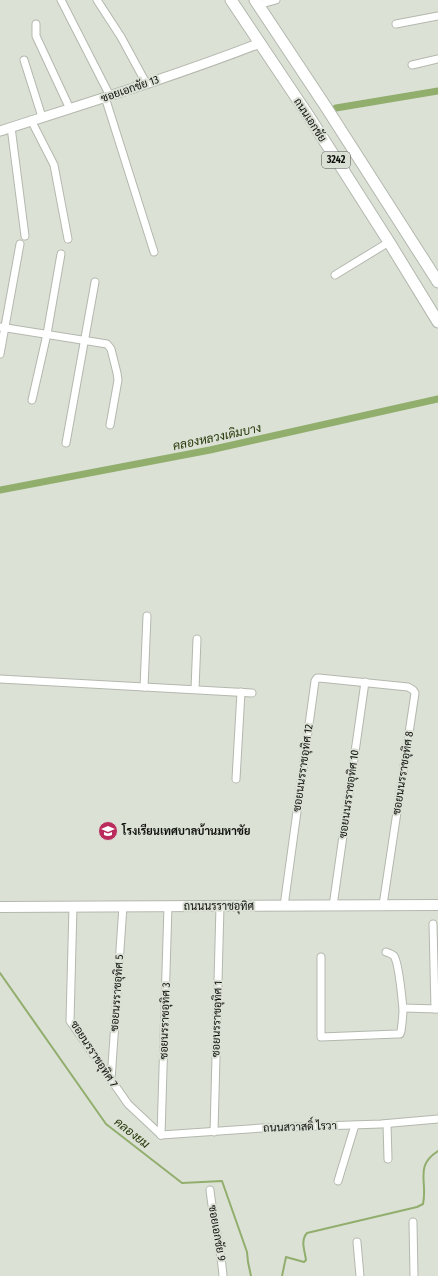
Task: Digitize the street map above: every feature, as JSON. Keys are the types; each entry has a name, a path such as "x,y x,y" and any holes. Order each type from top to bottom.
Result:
{"main road":[{"name":"ถนนเอกชัย","path":"231,0 308,116 389,242 438,322"},
{"name":"ถนนเอกชัย","path":"257,2 438,282"},
{"name":"ถนนนรราชอุทิศ","path":"0,907 438,905"}],"street":[{"path":"61,0 107,96 154,252"},
{"path":"97,0 121,38 146,83"},
{"path":"257,2 276,0"},
{"path":"396,24 438,16"},
{"path":"36,24 36,36 70,109"},
{"name":"ซอยเอกชัย 13","path":"0,130 70,109 211,62 260,43"},
{"path":"412,65 438,59"},
{"path":"24,60 42,117"},
{"path":"32,120 54,165 68,239"},
{"path":"11,127 25,236"},
{"path":"335,275 389,242"},
{"path":"0,354 2,327 20,244"},
{"path":"32,400 47,334 61,254"},
{"path":"66,443 95,282"},
{"path":"2,327 107,344 111,349 118,380 110,425"},
{"path":"144,687 147,616"},
{"path":"195,690 197,639"},
{"name":"ซอยนนรราชอุทิศ 12","path":"284,906 315,680 319,678 365,682"},
{"path":"0,679 252,693"},
{"name":"ซอยนนรราชอุทิศ 8","path":"365,682 408,687 415,693 383,905"},
{"name":"ซอยนนรราชอุทิศ 10","path":"333,906 365,682"},
{"path":"236,779 241,692"},
{"name":"ซอยนรราชอุทิศ 7","path":"73,906 70,1021 128,1104 161,1135"},
{"name":"ซอยนรราชอุทิศ 5","path":"111,1080 123,906"},
{"name":"ซอยนรราชอุทิศ 3","path":"161,1135 168,906"},
{"name":"ซอยนรราชอุทิศ 1","path":"214,1132 220,906"},
{"path":"403,1008 436,1009 433,924"},
{"path":"321,957 321,1037 400,1034 403,1008 396,961 391,954 386,952"},
{"name":"ถนนสวาสดิ์ ไรวา","path":"161,1135 262,1128 387,1124 438,1119"},
{"path":"387,1124 388,1159"},
{"path":"338,1180 355,1125"},
{"name":"ซอยเอกชัย 9","path":"210,1190 224,1276"},
{"path":"412,1222 414,1276"},
{"path":"357,1242 360,1276"}],"waterway":[{"path":"336,108 438,91"},
{"name":"คลองหลวงเดิมบาง","path":"0,490 210,450 438,399"},
{"name":"คลองยม","path":"0,973 106,1124 182,1183 222,1181 247,1252 251,1276"},
{"name":"คลองยม","path":"282,1276 286,1257 304,1262 306,1260 303,1243 307,1233 417,1207 423,1204 424,1169 426,1163 438,1151"}],"place":[{"name":"โรงเรียนเทศบาลบ้านมหาชัย","path":"108,831"}]}
